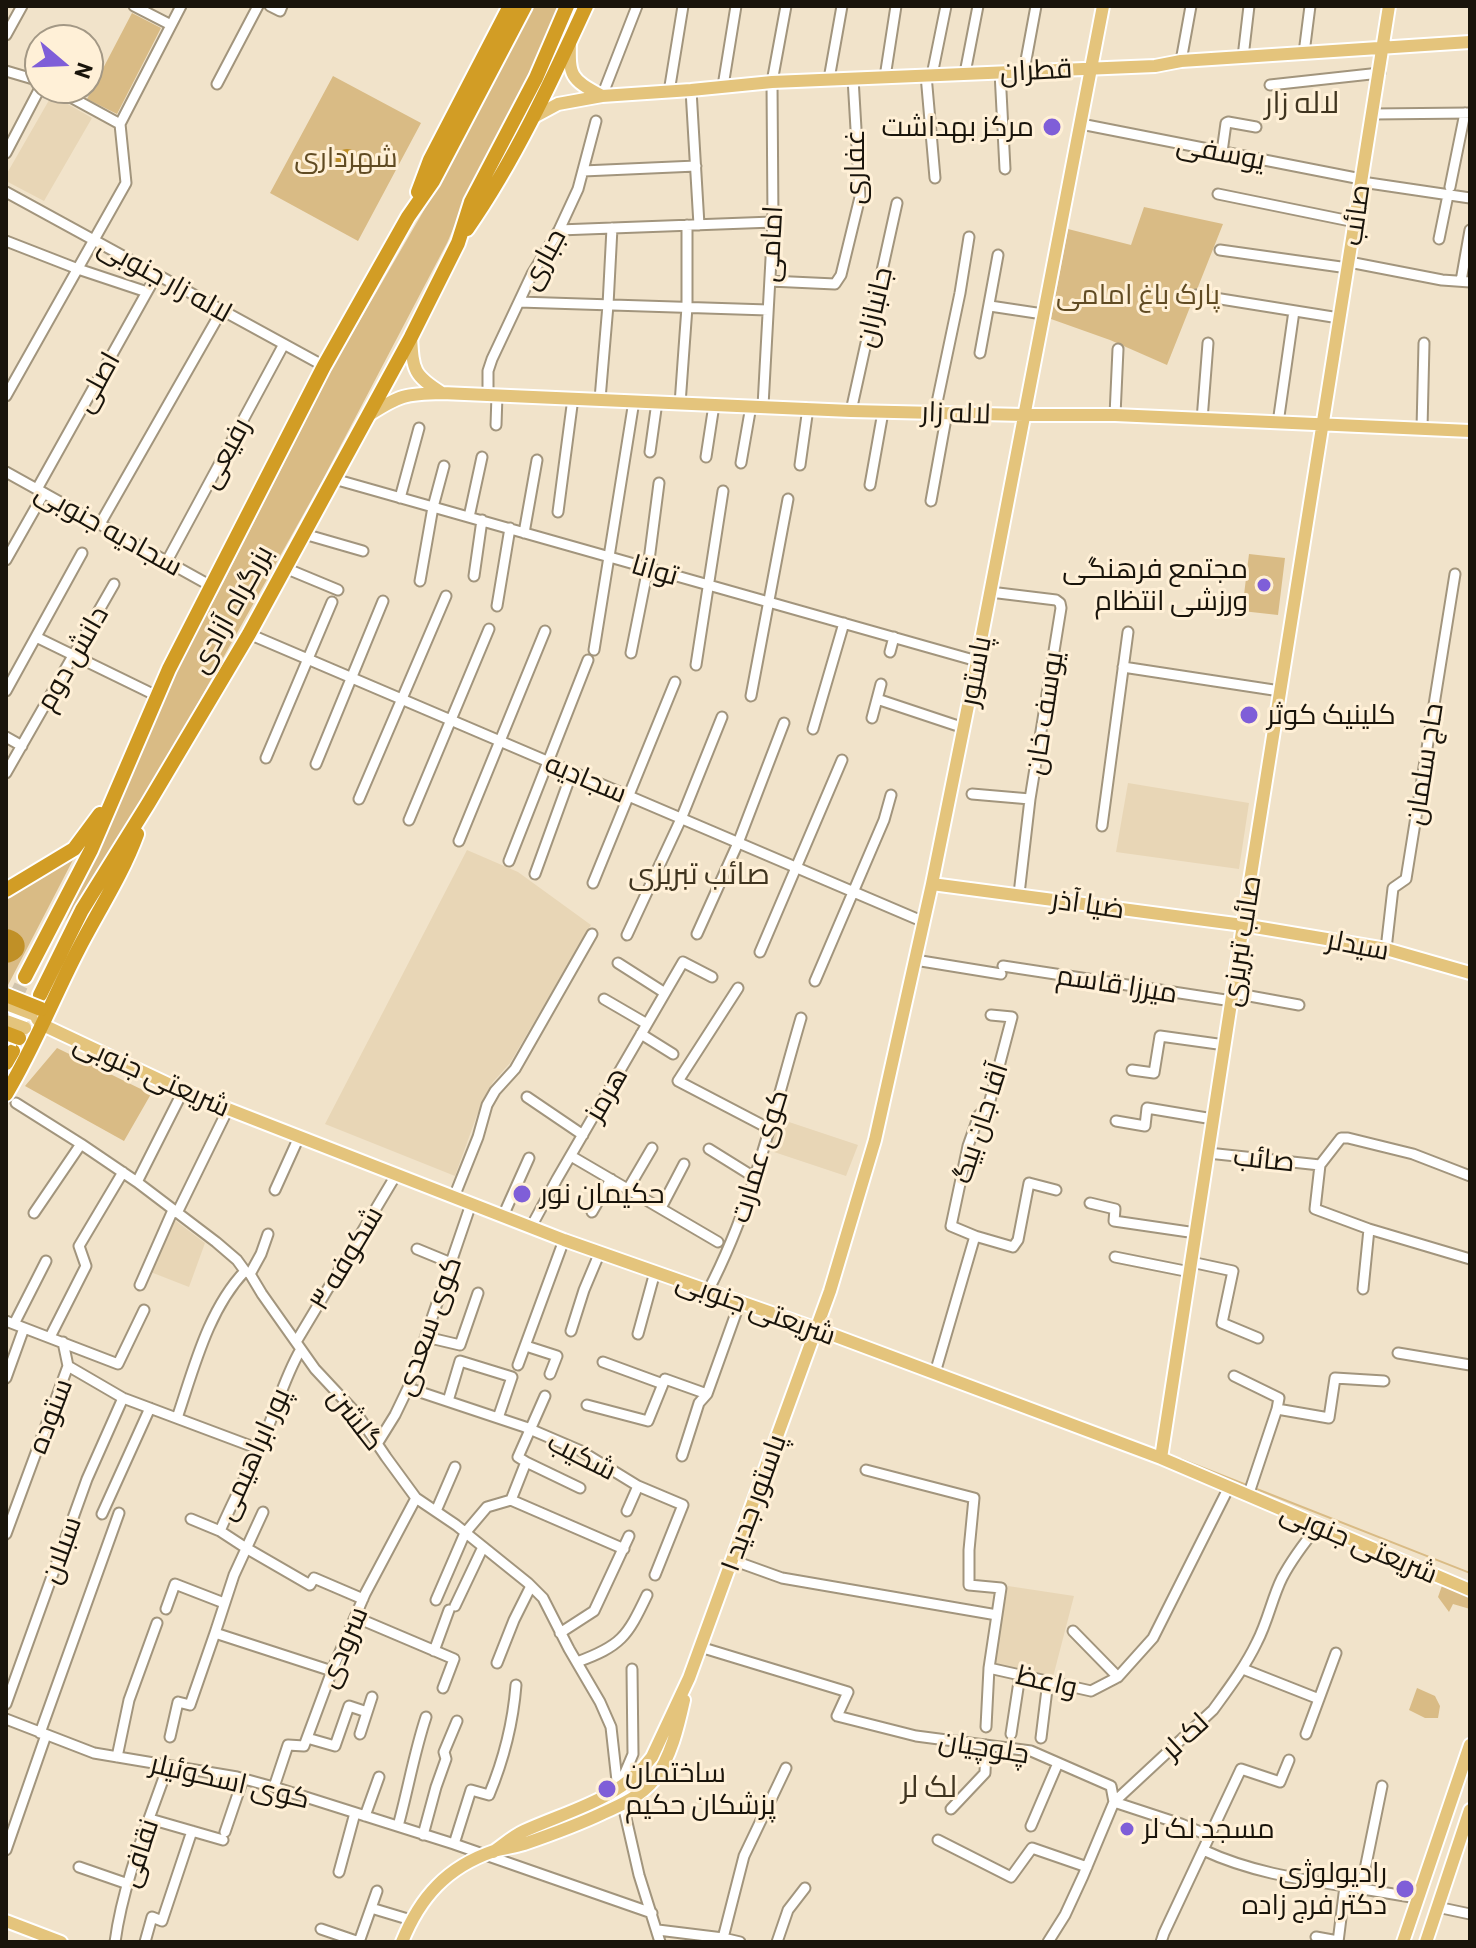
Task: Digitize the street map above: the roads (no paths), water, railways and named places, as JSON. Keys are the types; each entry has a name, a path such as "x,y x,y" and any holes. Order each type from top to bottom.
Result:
{"highway":[{"name":"بزرگراه آزادی","path":"408,217 430,160 510,6"},
{"name":"بزرگراه آزادی","path":"25,977 91,850 169,669 324,366 408,217 433,181 525,6"},
{"name":"بزرگراه آزادی","path":"458,243 471,202 536,78 567,6"},
{"name":"بزرگراه آزادی","path":"11,1099 41,1011 82,910 249,634 411,337 458,243 492,194 586,6"},
{"path":"9,885 74,849 116,791"},
{"path":"6,995 41,1011"},
{"path":"14,1043 23,1049 25,1063"}],"main road":[{"name":"پاستور","path":"817,1329 875,1140 924,922 1103,6"},
{"name":"صائب","path":"1322,425 1389,6"},
{"path":"570,40 570,68 580,84 602,96"},
{"name":"قطران","path":"532,118 558,104 602,96 772,82 1155,66 1181,61 1470,42"},
{"path":"411,337 417,374 442,393"},
{"name":"لاله زار","path":"369,415 405,395 442,393 851,411 1115,415 1470,431"},
{"name":"صائب تبریزی","path":"1161,1458 1322,425"},
{"name":"ضیا آذر","path":"932,884 1243,925"},
{"name":"سیدلر","path":"1243,925 1386,949 1470,973"},
{"name":"شریعتی جنوبی","path":"6,1004 41,1011 183,1091 564,1240 817,1329 1161,1458 1467,1591"},
{"path":"6,1021 14,1043 41,1011"},
{"name":"پاستور جدید ۱","path":"407,1941 411,1920 434,1887 453,1871 521,1832 618,1790 652,1757 689,1678 817,1329"},
{"name":"پاستور جدید ۱","path":"489,1853 524,1844 623,1805 653,1781 678,1724 689,1678"},
{"path":"1403,1942 1470,1745"},
{"path":"1426,1942 1470,1810"},
{"path":"6,1921 61,1942"}],"street":[{"path":"6,35 22,6"},
{"path":"134,6 171,25"},
{"path":"6,396 126,183 120,124 181,6"},
{"path":"217,84 258,6"},
{"path":"270,6 280,11 282,6"},
{"path":"602,96 637,6"},
{"path":"669,92 683,6"},
{"path":"723,86 736,6"},
{"name":"امامی","path":"741,463 757,406 768,310 773,222 772,82 786,6"},
{"path":"829,79 842,6"},
{"path":"885,77 896,6"},
{"path":"935,178 929,75 946,6"},
{"path":"965,73 978,6"},
{"path":"1024,71 1036,6"},
{"path":"1181,61 1191,6"},
{"path":"1243,57 1249,6"},
{"path":"1304,53 1310,6"},
{"path":"1000,72 1005,169"},
{"path":"1270,85 1380,73"},
{"name":"غفاری","path":"770,281 835,284 841,275 860,197 853,78"},
{"path":"691,90 699,225"},
{"path":"6,153 32,104"},
{"path":"83,104 120,124"},
{"path":"1373,114 1468,113 1439,239"},
{"name":"جباری","path":"496,425 488,371 532,274 559,230 578,189 596,121"},
{"path":"1222,152 1226,123 1256,127"},
{"name":"یوسفی","path":"1081,124 1361,180 1449,191 1470,198"},
{"path":"1457,153 1470,156"},
{"path":"583,171 696,166"},
{"name":"لاله زار جنوبی","path":"6,192 324,366"},
{"path":"1218,194 1355,222"},
{"name":"جانبازان","path":"851,411 897,203"},
{"path":"559,230 773,222"},
{"path":"680,404 687,307 687,225"},
{"path":"600,399 612,228"},
{"path":"1220,250 1466,282 1470,230"},
{"path":"931,501 941,413 969,237"},
{"path":"6,241 147,292"},
{"path":"980,353 998,255"},
{"name":"اصلی","path":"6,560 157,274"},
{"path":"1196,295 1339,318"},
{"path":"519,302 768,310"},
{"path":"990,306 1043,314"},
{"path":"100,524 222,310"},
{"path":"1278,423 1294,311"},
{"path":"1202,420 1208,343"},
{"path":"1422,429 1424,343"},
{"name":"رفیعی","path":"167,561 284,344"},
{"path":"1115,415 1118,349"},
{"path":"558,512 573,398"},
{"path":"594,650 634,401"},
{"path":"650,452 657,402"},
{"path":"706,457 714,405"},
{"path":"800,465 808,408"},
{"path":"870,485 883,412"},
{"path":"1470,422 1470,431"},
{"path":"400,498 419,428"},
{"path":"469,517 482,457"},
{"path":"524,533 537,460"},
{"path":"420,581 444,466"},
{"name":"سجادیه جنوبی","path":"6,472 211,586"},
{"name":"توانا","path":"334,479 977,661"},
{"path":"631,653 648,568 659,483"},
{"path":"696,665 723,491"},
{"path":"751,696 788,499"},
{"path":"474,576 482,520"},
{"path":"497,606 510,528"},
{"path":"304,534 363,551"},
{"path":"6,691 82,553"},
{"path":"285,568 338,590"},
{"name":"حاج سلمان","path":"1386,949 1393,888 1406,879 1455,574"},
{"name":"دانش دوم","path":"6,773 114,584"},
{"name":"یوسف خان","path":"990,592 1056,600 1061,608 1030,799 1019,894"},
{"path":"359,799 446,596"},
{"path":"316,764 383,601"},
{"path":"266,758 332,602"},
{"path":"813,729 844,623"},
{"path":"409,820 489,629"},
{"path":"459,841 545,631"},
{"path":"1102,826 1128,632"},
{"name":"سجادیه","path":"249,634 924,922"},
{"path":"36,637 157,696"},
{"path":"890,652 894,637"},
{"path":"509,861 588,660"},
{"path":"1123,667 1280,691"},
{"path":"593,883 675,682"},
{"path":"872,718 881,684"},
{"path":"877,699 964,728"},
{"path":"627,935 681,819 722,717"},
{"path":"697,934 738,843 784,723"},
{"path":"6,737 22,746"},
{"path":"760,952 842,760"},
{"path":"535,874 572,772"},
{"path":"972,794 1030,799"},
{"path":"815,981 884,820 891,795"},
{"path":"454,1197 487,1105 515,1069 592,934"},
{"name":"میرزا قاسم","path":"915,960 1299,1005"},
{"name":"هرمز","path":"531,1227 683,962 712,977"},
{"path":"618,963 665,993"},
{"path":"738,988 678,1081 768,1128"},
{"path":"604,999 647,1024"},
{"name":"آقا جان بیگ","path":"975,1236 951,1226 968,1146 979,1115 988,1108 1012,1017 991,1015"},
{"name":"کوی عمارت","path":"708,1291 729,1248 754,1177 801,1018"},
{"path":"641,1034 673,1054"},
{"path":"1132,1070 1154,1073 1160,1036 1225,1045"},
{"path":"137,1182 183,1091"},
{"path":"527,1097 583,1135"},
{"name":"گلشن","path":"11,1099 123,1172 237,1260 315,1369 357,1414 416,1498 483,1547 543,1598 611,1727 618,1790 660,1942"},
{"path":"1116,1121 1145,1126 1147,1108 1213,1119"},
{"path":"140,1285 228,1109"},
{"path":"275,1190 299,1137"},
{"path":"1470,1176 1413,1154 1341,1138 1320,1165 1315,1209 1445,1254 1470,1259"},
{"path":"34,1213 81,1144"},
{"path":"628,1189 652,1148"},
{"path":"709,1149 754,1177"},
{"name":"صائب","path":"1208,1153 1320,1165"},
{"path":"571,1156 718,1242"},
{"path":"503,1216 529,1158"},
{"path":"661,1208 684,1164"},
{"path":"50,1337 86,1266 79,1246 123,1172"},
{"name":"شکوفه ۳","path":"299,1346 396,1175"},
{"path":"592,1212 611,1179"},
{"path":"935,1373 975,1236 1013,1247 1018,1240 1029,1183 1056,1190"},
{"path":"1090,1203 1115,1209 1114,1221 1196,1233"},
{"name":"کوی سعدی","path":"377,1444 408,1388 471,1204"},
{"path":"1363,1289 1369,1229"},
{"path":"177,1418 210,1327 229,1292 261,1254 268,1234"},
{"path":"518,1365 564,1240"},
{"path":"417,1249 451,1263"},
{"path":"571,1331 600,1252"},
{"path":"1115,1257 1233,1271 1222,1323 1258,1338"},
{"path":"6,1378 15,1324 46,1261"},
{"path":"638,1334 655,1272"},
{"path":"426,1337 460,1345 478,1293"},
{"path":"682,1456 699,1403 707,1394 740,1302"},
{"path":"15,1324 118,1364 144,1310"},
{"name":"ستوده","path":"6,1534 68,1366 63,1342"},
{"name":"پور ابراهیمی","path":"191,1519 220,1531 259,1449 299,1346"},
{"path":"526,1346 557,1356 550,1374"},
{"path":"1398,1353 1470,1365"},
{"path":"448,1401 460,1361 512,1377 498,1418"},
{"path":"603,1362 663,1384"},
{"path":"68,1366 123,1398 259,1449"},
{"path":"1234,1376 1279,1398 1248,1496"},
{"path":"1277,1409 1329,1418 1335,1378 1384,1381"},
{"path":"587,1405 648,1421 665,1379 707,1394"},
{"name":"شکیب","path":"408,1388 498,1418 581,1451 638,1486 683,1505 655,1575"},
{"path":"511,1500 530,1430 545,1396"},
{"name":"سبلان","path":"6,1704 87,1479 123,1398"},
{"path":"102,1514 150,1408"},
{"path":"522,1459 580,1488"},
{"path":"436,1511 455,1467"},
{"name":"واعظ","path":"866,1470 974,1498 969,1585 1001,1588 989,1668 1091,1691 1118,1677 1153,1638 1229,1487"},
{"path":"627,1511 638,1486"},
{"name":"سرودی","path":"274,1787 288,1745 304,1746 363,1599 416,1498"},
{"path":"436,1600 465,1533 487,1507 511,1500 624,1549"},
{"path":"170,1737 178,1702 190,1705 224,1603 263,1512"},
{"path":"6,1850 119,1513"},
{"name":"لک لر","path":"1048,1942 1065,1915 1114,1802 1213,1710 1243,1669 1259,1638 1282,1578 1318,1526"},
{"path":"220,1531 310,1585 314,1578 363,1599"},
{"path":"560,1633 594,1611 629,1536"},
{"path":"434,1651 483,1547"},
{"path":"732,1560 782,1578 997,1615"},
{"path":"166,1609 175,1584 224,1603"},
{"path":"497,1663 531,1586"},
{"path":"577,1662 602,1653 624,1636 647,1595"},
{"path":"355,1617 454,1659 443,1688"},
{"path":"117,1757 129,1700 157,1623"},
{"name":"واعظ","path":"1073,1631 1118,1677"},
{"path":"215,1633 332,1671"},
{"name":"چلوچیان","path":"700,1647 848,1692 837,1716 916,1736 1031,1751 1111,1786 1114,1802"},
{"path":"1306,1734 1336,1653"},
{"path":"986,1727 989,1668"},
{"path":"618,1790 633,1754 632,1669"},
{"path":"1243,1669 1319,1699"},
{"path":"1011,1734 1020,1675"},
{"path":"1041,1738 1048,1681"},
{"path":"454,1844 471,1790 489,1795 496,1780 511,1723 516,1685"},
{"path":"360,1734 372,1697"},
{"path":"307,1738 335,1746 349,1706 367,1712"},
{"path":"398,1826 426,1717"},
{"name":"کوی اسکوئیلر","path":"6,1719 83,1750 274,1787 489,1853 652,1913"},
{"path":"423,1835 446,1759 444,1752 457,1721"},
{"path":"951,1809 985,1773 986,1745"},
{"path":"1161,1942 1241,1769 1280,1782 1289,1760"},
{"path":"1031,1826 1058,1763"},
{"name":"نقافی","path":"115,1942 128,1884 168,1766"},
{"path":"723,1938 744,1856 786,1768"},
{"path":"339,1872 360,1814 379,1777"},
{"path":"150,1819 224,1836 243,1779"},
{"path":"1361,1889 1382,1786"},
{"path":"1114,1802 1210,1836"},
{"path":"145,1942 152,1917 162,1921 192,1831"},
{"path":"938,1840 1011,1877 1032,1848 1087,1867"},
{"path":"1203,1850 1227,1861 1298,1880 1417,1898"},
{"path":"79,1867 128,1884"},
{"path":"1316,1937 1338,1942 1345,1886"},
{"path":"777,1942 788,1910 805,1888"},
{"path":"321,1929 359,1942 377,1891"},
{"path":"1437,1907 1470,1914"},
{"path":"371,1908 411,1920"},
{"path":"658,1930 740,1942"}],"tunnel":[{"path":"6,1017 25,977"}],"place":[{"name":"مرکز بهداشت","path":"1052,127"},
{"name":"مجتمع فرهنگی ورزشی انتظام","path":"1264,585"},
{"name":"کلینیک کوثر","path":"1249,715"},
{"name":"حکیمان نور","path":"522,1194"},
{"name":"ساختمان پزشکان حکیم","path":"607,1789"},
{"name":"مسجد لک لر","path":"1127,1829"},
{"name":"رادیولوژی دکتر فرج زاده","path":"1405,1889"}],"district":[{"name":"لاله زار","path":"1302,103"},
{"name":"صائب تبریزی","path":"699,874"},
{"name":"لک لر","path":"929,1787"}],"park label":[{"name":"شهرداری","path":"346,158"},
{"name":"پارک باغ امامی","path":"1138,295"}]}
